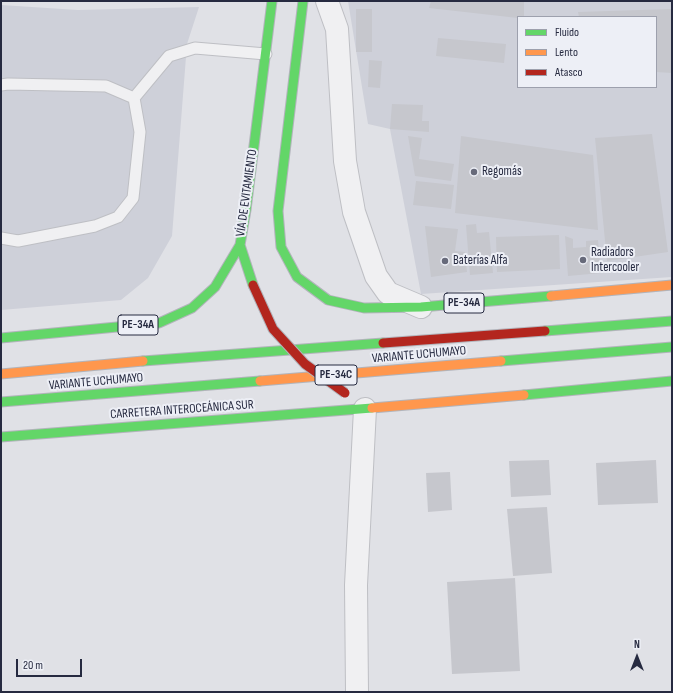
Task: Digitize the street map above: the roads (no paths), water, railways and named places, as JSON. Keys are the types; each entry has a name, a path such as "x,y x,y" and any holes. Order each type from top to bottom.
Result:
{"highway":[{"name":"VÍA DE EVITAMIENTO","path":"272,1 247,202 240,246 253,285 273,330 305,364 354,400"},
{"name":"PE-34A","path":"304,1 278,211 281,247 298,277 328,300 364,308 421,307 672,285"},
{"name":"PE-34A","path":"1,338 159,323 192,308 215,287 240,246"},
{"name":"VARIANTE UCHUMAYO","path":"1,374 135,362 672,321"},
{"name":"VARIANTE UCHUMAYO","path":"1,402 672,347"},
{"path":"354,400 672,381"},
{"name":"CARRETERA INTEROCEÁNICA SUR","path":"1,437 354,400"}],"street":[{"path":"327,1 338,30 344,161 354,212 376,276 388,294 421,307"},
{"path":"354,400 357,692"}],"lane":[{"path":"1,238 18,241 95,226 118,218 132,198 140,132 134,98 169,56 195,48 266,54"},
{"path":"1,85 106,86 134,98"}],"place":[{"name":"Regomás","path":"474,172"},
{"name":"Radiadors Intercooler","path":"583,260"},
{"name":"Baterías Alfa","path":"445,261"}]}
